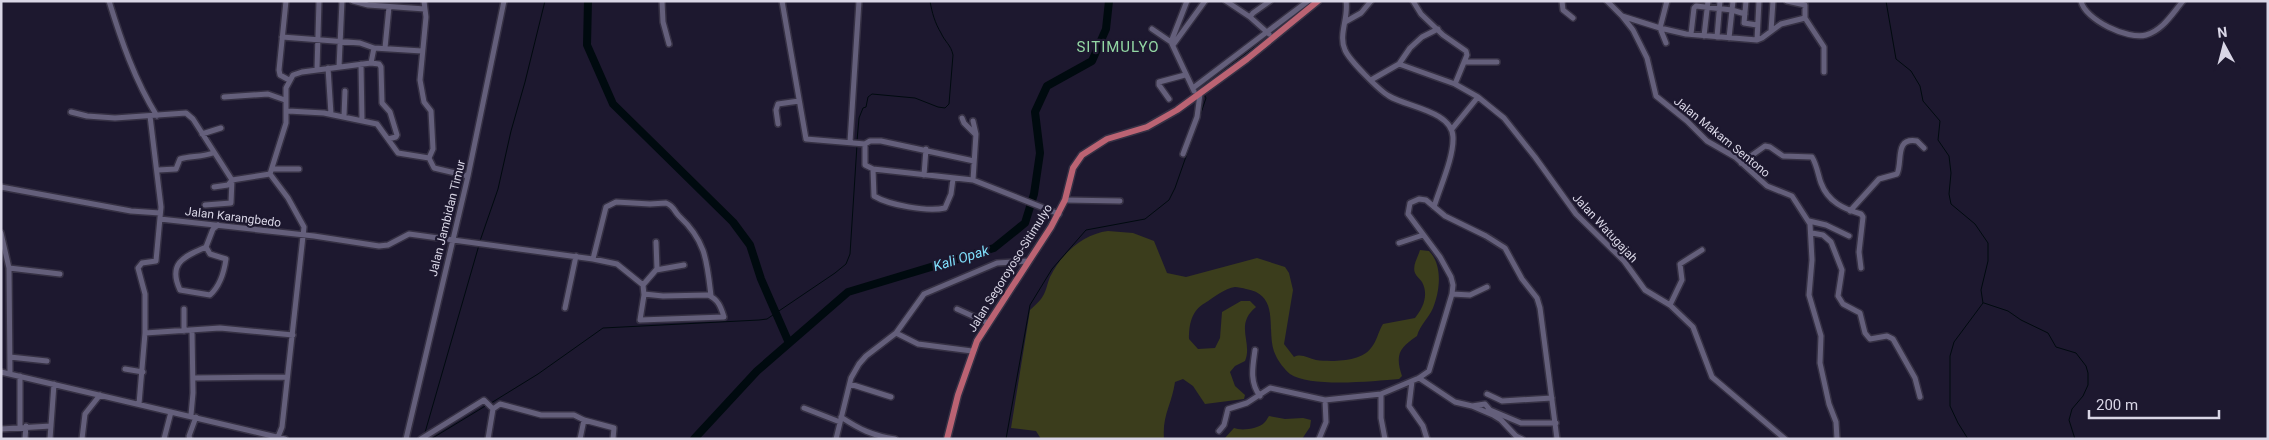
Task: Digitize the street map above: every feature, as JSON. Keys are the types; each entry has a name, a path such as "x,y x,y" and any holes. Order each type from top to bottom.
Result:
{"main road":[{"name":"Jalan Segoroyoso-Sitimulyo","path":"947,439 958,395 972,352 988,323 1059,214 1065,200 1073,168 1088,150 1107,138 1147,127 1198,95 1273,39 1318,1"}],"street":[{"path":"109,1 122,44 148,101 157,116"},
{"path":"286,1 279,70 282,76 289,80"},
{"path":"317,69 319,1"},
{"path":"339,67 342,1"},
{"path":"353,1 365,5 425,9"},
{"path":"424,1 426,17 420,82 424,102 431,110 433,149 429,158"},
{"name":"Jalan Jambidan Timur","path":"406,439 468,176 504,1"},
{"path":"662,1 663,22 669,44"},
{"path":"782,1 806,139 865,144 870,141 881,141 974,160"},
{"path":"854,143 859,1"},
{"path":"1172,43 1187,1"},
{"path":"1172,43 1205,1"},
{"path":"1226,1 1250,17 1273,39"},
{"path":"1250,17 1270,1"},
{"path":"1192,88 1268,33 1308,1"},
{"path":"1346,1 1344,48 1371,80 1389,96 1434,114 1447,122 1452,129 1452,146 1434,207"},
{"path":"1345,22 1367,8 1370,1"},
{"path":"1413,1 1421,14 1438,28 1448,40 1466,51 1467,56 1455,84"},
{"path":"1562,1 1563,10 1574,18"},
{"name":"Jalan Makam Sentono","path":"1607,1 1633,30 1647,58 1656,96 1708,141 1741,163 1767,186 1792,196 1808,221 1812,233 1812,267 1809,295 1821,336 1820,363 1829,404 1836,422 1837,439"},
{"path":"1666,43 1660,28 1667,1"},
{"path":"1717,37 1720,1"},
{"path":"1730,38 1733,1"},
{"path":"1746,1 1745,25 1758,25"},
{"path":"1757,40 1759,1"},
{"path":"1771,31 1773,1"},
{"path":"1787,1 1805,5 1805,18 1823,44 1824,72"},
{"path":"2081,1 2086,11 2099,23 2136,35 2145,35 2162,26 2183,1"},
{"path":"1691,34 1694,8 1708,4 1719,9 1745,14"},
{"path":"1704,36 1708,4"},
{"path":"385,48 389,7"},
{"path":"1622,16 1660,28 1691,34 1757,40 1781,24 1805,18"},
{"path":"1371,80 1400,64 1410,48 1422,37 1438,28"},
{"path":"1152,29 1172,43 1185,75 1198,95 1197,117 1183,154"},
{"path":"282,37 361,43 374,48 422,51"},
{"path":"371,63 374,48"},
{"path":"1464,62 1497,62"},
{"path":"1,372 282,438 287,377 304,235 304,227 300,218 271,171 284,131 288,111 285,100 289,80 299,73 317,69 371,63 381,66 382,102 390,112 397,135 388,139"},
{"path":"362,64 362,120"},
{"name":"Jalan Watugajah","path":"1400,64 1455,84 1478,96 1497,112 1514,130 1576,214 1624,261 1645,290 1670,305 1693,327 1712,377 1785,439"},
{"path":"328,68 331,114"},
{"path":"1169,99 1159,85 1159,82 1185,75"},
{"path":"344,116 345,91"},
{"path":"224,97 268,94 285,100"},
{"path":"1452,129 1478,96"},
{"path":"778,124 776,110 778,104 800,101"},
{"path":"288,111 331,114 377,124 401,155 429,158"},
{"path":"71,112 87,116 115,118 186,113 193,119 232,180 232,203 206,205"},
{"path":"139,404 143,372 145,294 138,268 142,263 156,261 160,216 158,170 150,116"},
{"path":"962,118 964,123 976,134"},
{"path":"973,120 976,134 973,180"},
{"path":"202,134 221,128"},
{"path":"1850,211 1879,179 1897,174 1903,144 1908,140 1917,141 1924,148"},
{"path":"865,144 865,165 872,169 973,180 1059,214"},
{"path":"1741,163 1765,146 1770,147 1783,156 1812,157 1828,196 1850,211 1861,214 1863,217 1859,255 1861,268"},
{"path":"924,175 926,149"},
{"path":"158,170 176,169 180,159 198,158 214,152"},
{"path":"429,158 434,168 468,176"},
{"path":"214,187 228,185 232,180 271,171 299,169"},
{"path":"872,169 874,196 898,205 945,208 951,194 952,179"},
{"name":"Jalan Karangbedo","path":"1,187 160,216 379,246 388,245 407,234 593,258 617,264 643,285"},
{"path":"1219,431 1224,425 1228,409 1260,396 1272,388 1324,400 1381,394 1426,374 1431,368 1452,294 1452,277 1447,267 1410,220 1408,206 1419,199 1426,200 1445,216 1486,236 1505,248 1522,280 1537,298 1540,308 1557,439"},
{"path":"1065,200 1120,201"},
{"path":"593,258 606,207 609,204 616,202 666,203 674,208 701,243 704,250 711,296"},
{"path":"1808,221 1826,225 1849,236"},
{"path":"206,246 210,254 226,260 224,272 219,283 210,295 180,290 176,278 178,264 184,257 206,246 213,229 218,224"},
{"path":"1,233 9,268 10,374"},
{"path":"1812,233 1827,238 1835,250 1842,270 1838,296 1843,304 1860,313 1865,333 1870,339 1886,336 1893,339 1915,378 1920,397"},
{"path":"1399,243 1423,235"},
{"path":"656,242 657,269"},
{"path":"1670,305 1682,280 1680,264 1702,250"},
{"path":"565,308 576,256"},
{"path":"836,439 850,384 862,360 896,333 928,291 997,262 1028,261"},
{"path":"644,294 711,296 719,303 724,317 640,320 644,294 643,285 657,269 684,265"},
{"path":"9,268 60,274"},
{"path":"1452,294 1470,295 1487,287"},
{"path":"1,299 9,298"},
{"path":"957,308 988,323"},
{"path":"184,309 184,331"},
{"path":"145,333 229,329 293,335"},
{"path":"190,439 193,416 192,331"},
{"path":"896,333 918,344 972,352"},
{"path":"1256,350 1252,371 1255,388 1260,396"},
{"path":"10,357 47,361"},
{"path":"125,369 143,372"},
{"path":"20,376 25,439"},
{"path":"193,378 287,377"},
{"path":"1419,378 1449,398 1461,404 1472,406 1501,420 1516,436 1522,439"},
{"path":"1412,381 1409,406 1423,426 1428,439"},
{"path":"50,439 54,384"},
{"path":"850,384 891,397"},
{"path":"1381,394 1381,418 1385,439"},
{"path":"1487,394 1508,402 1552,398"},
{"path":"82,439 85,414 100,395"},
{"path":"1320,439 1326,422 1324,400"},
{"path":"421,439 486,404 493,410"},
{"path":"489,439 493,410 497,405 503,404 534,414 574,415 584,420 613,427 615,430 613,439"},
{"path":"1472,406 1485,404 1490,410 1521,424 1556,423"},
{"path":"804,408 841,419 862,431 881,438 895,439"},
{"path":"164,439 171,412"},
{"path":"580,439 584,420"},
{"path":"1,429 23,426 51,426"}],"green space":[{"path":"1108,231 1133,233 1154,241 1167,273 1186,277 1257,258 1285,267 1289,273 1293,290 1284,344 1294,357 1302,356 1330,361 1346,360 1360,356 1371,348 1383,324 1415,318 1423,306 1425,296 1422,282 1414,270 1420,250 1429,251 1437,263 1439,286 1433,308 1417,336 1402,348 1399,363 1402,376 1399,379 1327,382 1312,381 1290,374 1278,360 1273,347 1269,307 1265,299 1257,293 1235,287 1227,289 1200,306 1190,324 1189,339 1198,349 1215,348 1220,338 1222,312 1241,301 1250,301 1256,307 1246,320 1247,354 1245,361 1235,366 1230,372 1235,386 1245,395 1244,399 1205,404 1193,386 1183,379 1175,382 1164,423 1164,439 1041,439 1036,431 1011,428 1030,310 1043,297 1050,277 1067,253 1090,236"},
{"path":"1269,416 1311,420 1310,427 1302,439 1224,439 1234,428 1258,427"}],"waterway":[{"path":"480,241 498,189 545,1"},
{"path":"588,1 587,45 613,104 733,222 750,245 761,279 789,343"},
{"path":"857,141 859,118 863,108 866,107 868,97 872,94 915,98 945,108 949,104 953,55 937,25 930,1"},
{"name":"Kali Opak","path":"694,439 757,371 848,292 994,248 1025,223 1034,194 1040,153 1035,112 1047,86 1092,61 1106,29 1109,1"},
{"path":"1272,33 1312,1"},
{"path":"1886,1 1896,59 1911,71 1920,86 1923,101 1940,121 1938,140 1949,156 1951,173 1949,194 1951,204 1975,224 1988,243 1988,261 1981,290 1983,303"},
{"path":"1201,88 1269,36"},
{"path":"1200,116 1206,98 1204,94"},
{"path":"1006,439 1030,305 1052,269 1086,230 1145,219 1169,200 1197,125"},
{"path":"491,403 538,374 603,328 767,319 835,273 846,264 850,254 857,145"},
{"path":"424,436 479,245"},
{"path":"1968,439 1950,406 1950,356 1954,342 1983,303"},
{"path":"1984,303 2008,311 2021,320 2048,333 2056,347 2076,353 2086,366 2088,385 2083,396 2072,409 2069,420 2075,439"},
{"path":"431,439 487,405"}],"district":[{"name":"SITIMULYO","path":"1118,47"}]}
